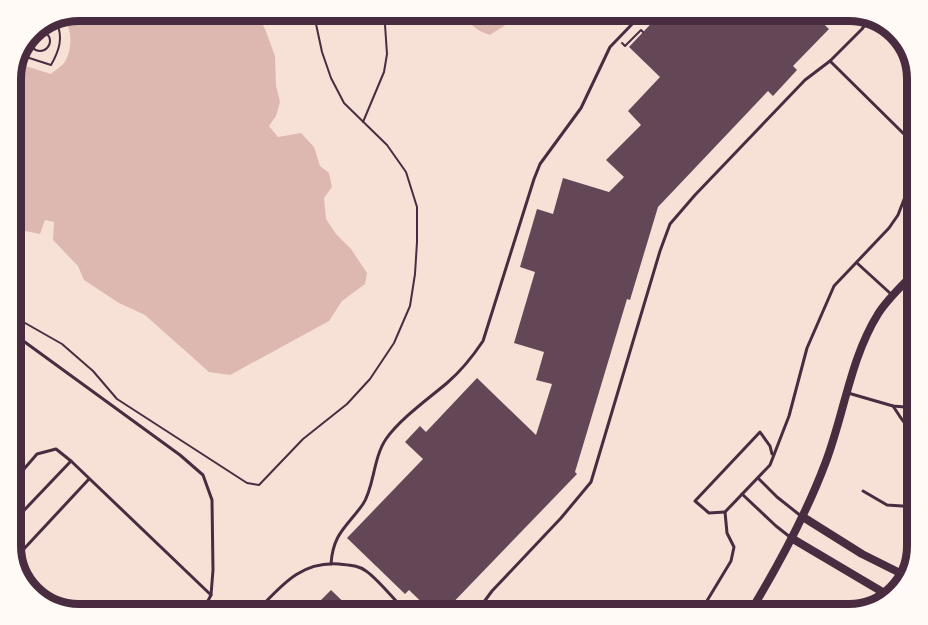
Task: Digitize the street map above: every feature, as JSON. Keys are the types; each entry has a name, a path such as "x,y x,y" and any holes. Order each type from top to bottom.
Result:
{"street":[{"path":"755,604 793,539 826,463 864,340 879,312 907,281"},
{"path":"803,517 862,554 900,573"},
{"path":"793,539 883,592"}],"lane":[{"path":"331,564 338,536 345,524 364,503 379,452 386,438 428,397 448,382 466,364 483,341 540,165 581,108 610,47 635,21"},
{"path":"483,604 591,482 660,251 674,219 790,96 830,61 866,24"},
{"path":"830,61 907,136"},
{"path":"772,456 770,446 760,432 695,501 709,513 725,512 770,465 781,440 807,348 834,286 889,228 898,215 907,192"},
{"path":"857,263 893,296"},
{"path":"21,339 180,456 203,476 212,500 212,595 207,604"},
{"path":"848,393 893,406 907,407"},
{"path":"893,406 907,427"},
{"path":"21,472 37,454 56,449 212,595"},
{"path":"21,514 71,461"},
{"path":"21,551 89,478"},
{"path":"758,478 777,497 803,517"},
{"path":"863,491 887,505 907,506"},
{"path":"742,494 793,539"},
{"path":"706,604 731,561 734,547 727,533 725,512"},
{"path":"264,604 291,576 301,570 331,564 353,566 366,571 398,604"}],"path":[{"path":"21,321 62,344 93,371 117,399 247,483 259,485 303,440 347,404 370,380 394,343 410,306 417,242 417,207 406,172 387,145 344,103 322,52 315,21"},
{"path":"363,122 384,72 387,54 385,21"},
{"path":"26,57 51,65 59,51 58,25"},
{"path":"630,41 641,30 644,32"},
{"path":"32,45 38,50 45,49 50,44 50,37 44,33"},
{"path":"36,60 38,50"}],"shaded area":[{"path":"79,21 261,21 275,56 276,86 280,102 276,116 269,126 278,137 301,133 314,147 320,166 329,173 332,187 324,198 326,219 367,273 365,284 342,301 329,321 230,375 209,372 145,315 119,303 84,280 78,266 53,240 54,222 45,220 40,234 21,230 23,65 51,74 61,66 69,50 66,22"},
{"path":"468,21 512,21 490,35"}],"building":[{"path":"654,21 821,21 829,29 793,66 797,70 773,96 768,91 658,207 630,300 627,299 575,472 577,474 452,604 424,604 409,590 405,594 347,538 423,459 405,442 420,426 426,432 477,378 536,435 552,384 536,380 544,352 514,343 535,272 520,267 537,209 553,214 563,178 609,192 624,177 606,160 641,125 628,111 660,77 629,47"},
{"path":"331,590 346,604 317,604"}]}
